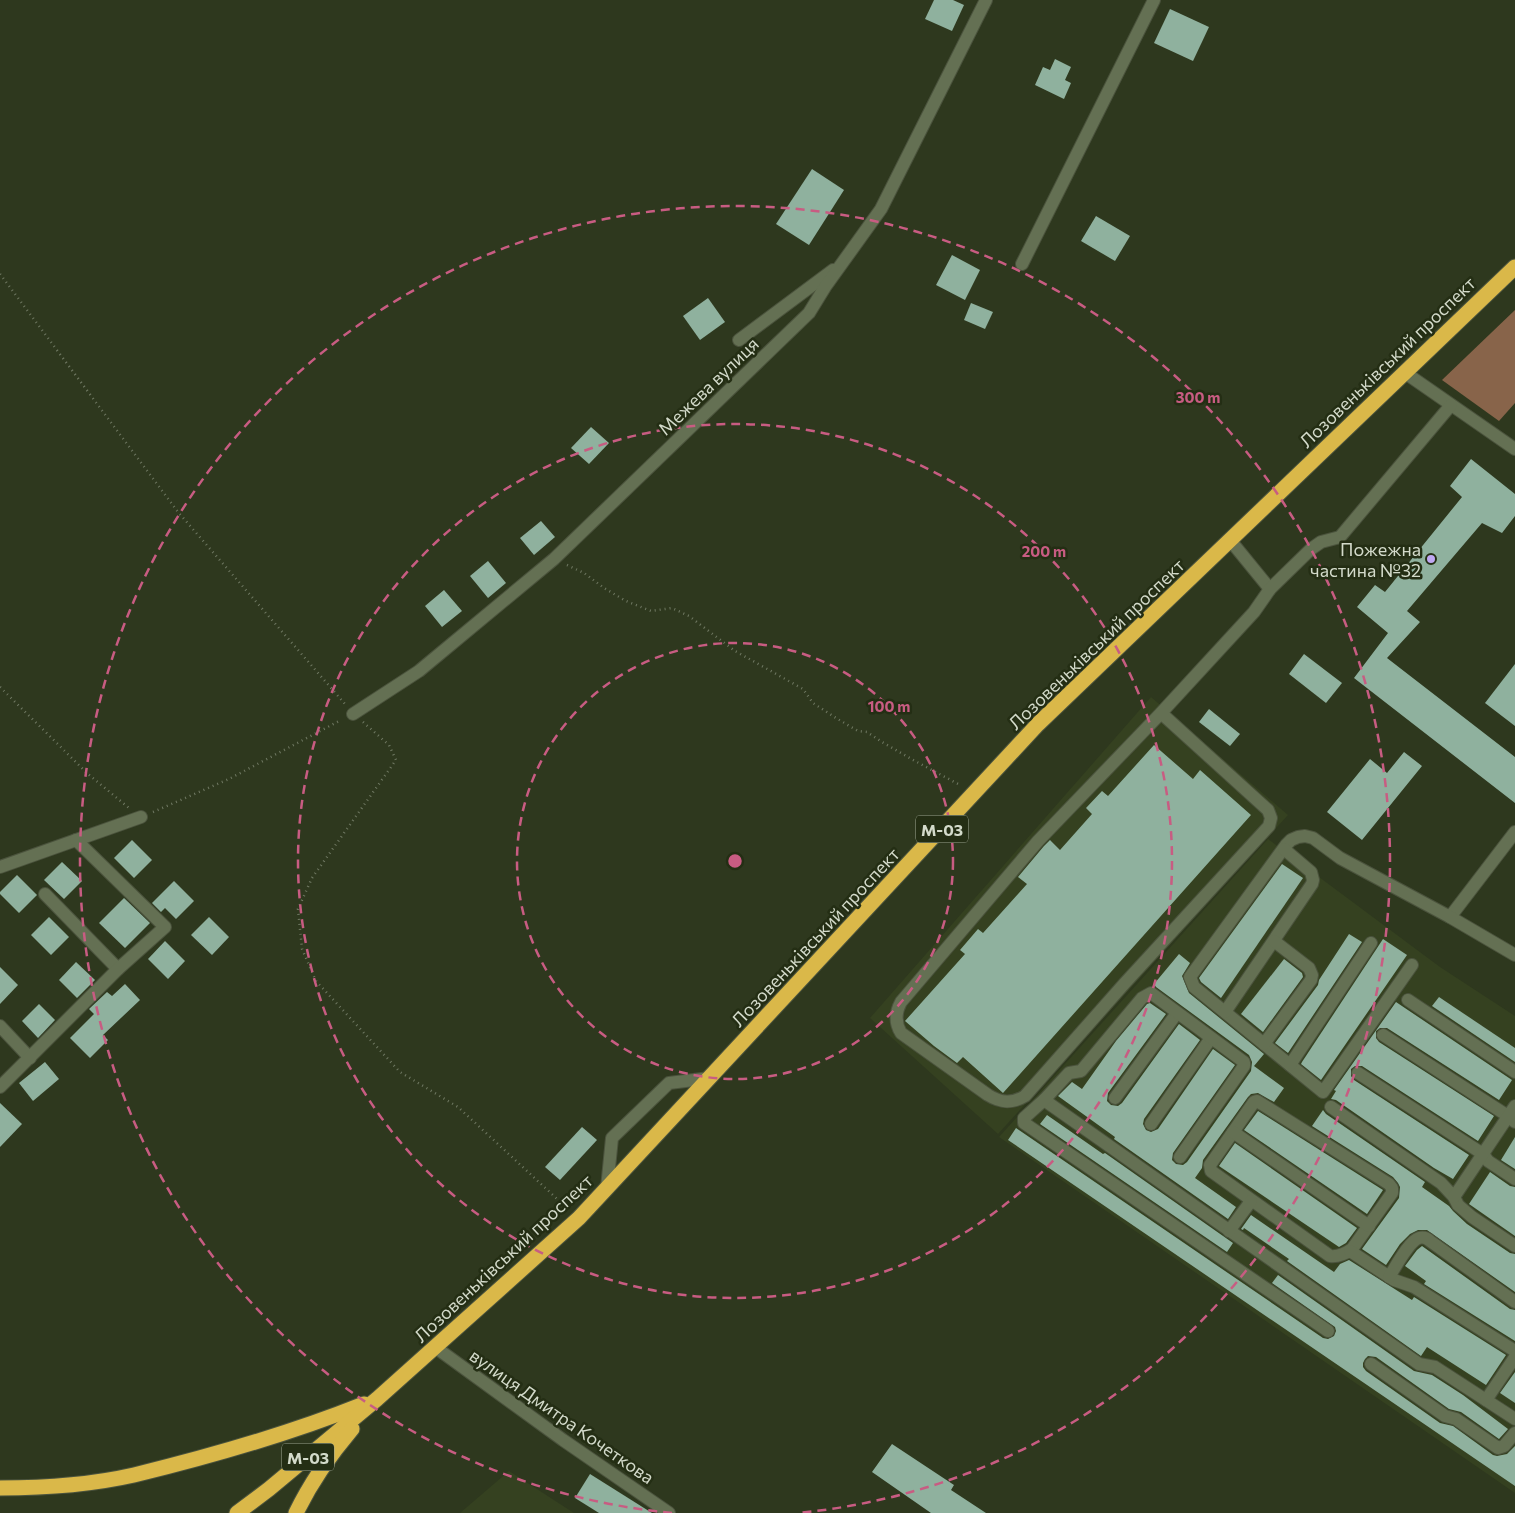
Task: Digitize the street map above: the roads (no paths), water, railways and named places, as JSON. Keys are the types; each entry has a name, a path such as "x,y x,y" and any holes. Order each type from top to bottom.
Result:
{"highway":[{"name":"Лозовеньківський проспект","path":"237,1513 270,1489 377,1399 579,1218 1038,724 1515,266"},
{"path":"0,1488 74,1485 128,1476 283,1434 326,1420 377,1399"},
{"path":"296,1513 324,1464 377,1399"}],"street":[{"name":"Межева вулиця","path":"353,714 419,672 554,559 809,313 881,209 986,0"},
{"path":"1022,264 1154,0"},
{"path":"739,340 842,263"},
{"path":"1404,372 1515,450"},
{"path":"1161,713 1268,810 1271,818 1270,826 1124,984 1025,1096 1009,1102 998,1101 901,1033 896,1021 901,1002 1038,841 1161,713 1254,612 1270,589 1311,549 1321,542 1340,537 1451,405"},
{"path":"1230,540 1270,589"},
{"path":"0,867 141,817"},
{"path":"1450,917 1515,832"},
{"path":"1412,965 1323,1092 1194,987 1190,977 1291,840 1306,836 1312,838 1340,858 1450,917 1515,955"},
{"path":"0,1087 118,969 165,927 76,840"},
{"path":"1225,1012 1310,888 1313,880 1311,872 1284,849"},
{"path":"45,894 118,969"},
{"path":"1264,1044 1311,980 1312,975 1309,968 1274,941"},
{"path":"1290,1065 1371,943"},
{"path":"1180,1157 1244,1066 1244,1062 1151,993 1142,998 1081,1071 1069,1074 1024,1118 1024,1123 1328,1331"},
{"path":"1408,1000 1515,1072"},
{"path":"1115,1098 1177,1013"},
{"path":"0,1026 30,1058"},
{"path":"1383,1035 1513,1115 1483,1154 1454,1197"},
{"path":"1151,1124 1211,1038"},
{"path":"1358,1073 1483,1154 1488,1161 1515,1179"},
{"path":"607,1188 612,1138 669,1083 710,1078"},
{"path":"1044,1100 1419,1364 1435,1367 1515,1418"},
{"path":"1258,1101 1389,1184 1392,1188 1392,1193 1350,1251 1337,1256 1330,1256 1210,1171 1210,1165 1233,1132 1254,1102 1258,1101"},
{"path":"1331,1107 1442,1183 1458,1205 1472,1217 1515,1246"},
{"path":"1233,1132 1368,1226"},
{"path":"1229,1231 1251,1200"},
{"path":"1390,1277 1411,1243 1418,1238 1422,1238 1430,1241 1515,1302"},
{"path":"1350,1251 1390,1277 1414,1287 1515,1350"},
{"name":"вулиця Дмитра Кочеткова","path":"436,1347 563,1440 669,1513"},
{"path":"1486,1400 1515,1357"},
{"path":"1371,1364 1445,1416 1456,1419 1498,1448 1504,1446 1515,1433"}],"place":[{"name":"Пожежна частина №32","path":"1431,559"}]}
